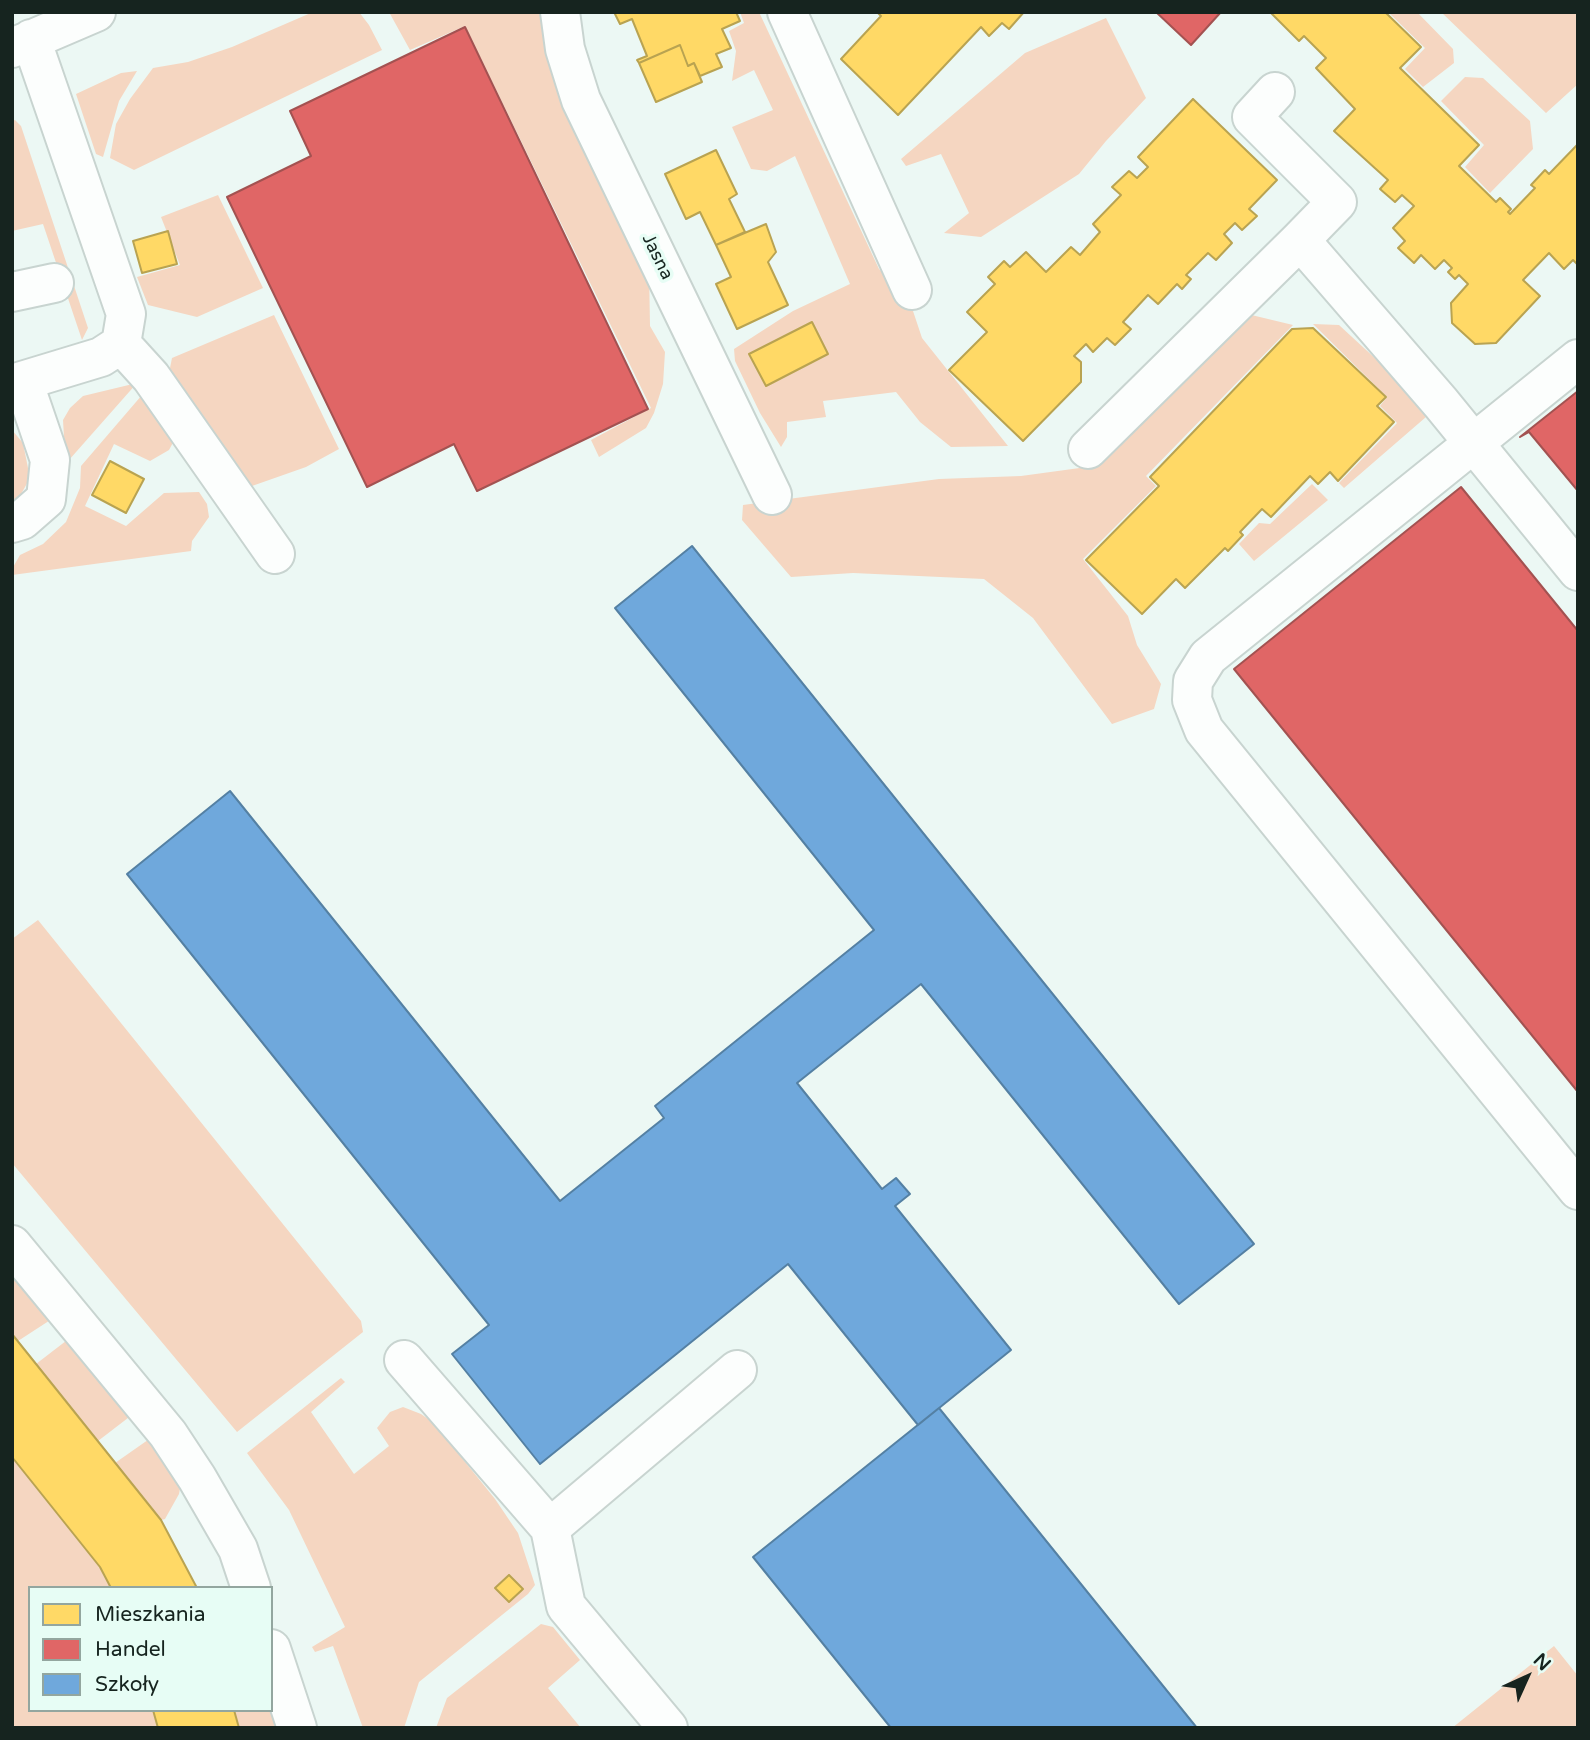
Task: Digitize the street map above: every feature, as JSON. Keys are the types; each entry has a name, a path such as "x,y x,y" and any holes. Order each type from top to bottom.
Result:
{"street":[{"path":"12,523 22,520 46,499 50,460 18,383 101,357 121,344 125,314 22,43 96,12"},
{"name":"Jasna","path":"560,12 565,49 581,100 772,495"},
{"path":"787,12 912,290"},
{"path":"1088,449 1337,202 1252,117 1275,92"},
{"path":"1300,240 1475,444 1578,571"},
{"path":"12,292 54,283"},
{"path":"121,344 151,377 275,554"},
{"path":"1578,359 1208,657 1193,681 1192,700 1205,730 1578,1191"},
{"path":"12,1245 168,1434 238,1549 250,1586"},
{"path":"404,1360 550,1528 566,1606 668,1728"},
{"path":"550,1528 737,1370"},
{"path":"273,1655 297,1728"}],"shaded area":[{"path":"313,12 359,12 382,50 134,170 110,158 116,124 130,99 153,68 188,62 232,47"},
{"path":"389,12 547,12 649,268 650,326 665,352 663,384 646,428 599,457 591,440 651,408 465,26 410,50"},
{"path":"740,12 759,12 879,269 909,299 922,338 1008,446 951,447 920,422 896,392 823,401 826,417 787,422 787,437 781,447 760,413 735,361 734,349 793,311 850,284 795,156 767,171 751,169 732,127 773,110 754,70 732,81 736,51 729,31 744,23"},
{"path":"1388,12 1417,12 1453,49 1454,63 1423,87 1405,69 1425,48"},
{"path":"1441,12 1578,12 1578,84 1546,113"},
{"path":"1106,18 1146,98 1079,174 981,237 944,233 969,213 941,154 906,166 901,159 1025,53"},
{"path":"137,71 119,101 103,157 96,154 76,94 121,73"},
{"path":"1465,77 1483,78 1530,121 1533,149 1490,193 1465,167 1484,145 1441,101"},
{"path":"15,120 21,126 88,328 82,340 43,224 12,231 12,121"},
{"path":"218,195 263,288 197,317 148,305 137,277 180,265 161,217"},
{"path":"1239,312 1293,325 1146,476 1156,486 1083,559 1128,616 1137,645 1161,684 1154,709 1112,724 1033,618 984,579 853,573 791,577 742,520 743,505 939,479 1021,476 1087,467"},
{"path":"274,315 339,449 306,467 252,486 226,461 169,373 172,358"},
{"path":"1313,324 1339,325 1428,407 1426,417 1344,488 1339,483 1397,423 1380,406 1387,397"},
{"path":"137,383 69,460 63,420 70,408 83,396"},
{"path":"142,395 177,435 169,450 150,461 114,444 85,506 126,526 164,493 199,492 207,504 209,517 192,541 191,551 12,575 12,569 20,555 43,544 66,522 80,488 81,466"},
{"path":"12,430 23,443 30,478 20,496 12,501"},
{"path":"1312,484 1328,500 1254,561 1239,544 1259,523 1270,524"},
{"path":"38,920 361,1321 363,1332 237,1432 12,1163 12,939"},
{"path":"12,1262 58,1315 18,1341 12,1334"},
{"path":"75,1334 137,1411 98,1441 36,1364"},
{"path":"341,1378 345,1382 311,1412 354,1474 389,1446 377,1428 390,1412 403,1407 421,1414 431,1421 449,1442 495,1499 518,1533 535,1585 528,1594 419,1682 404,1728 363,1728 333,1646 315,1652 312,1647 345,1627 289,1510 247,1453"},
{"path":"155,1435 181,1483 179,1494 165,1519 161,1520 115,1463"},
{"path":"12,1457 100,1567 110,1586 28,1586 28,1712 154,1712 158,1728 12,1728"},
{"path":"541,1624 553,1627 580,1660 548,1688 581,1728 436,1728 447,1698"},
{"path":"1554,1646 1578,1676 1578,1728 1452,1728"},
{"path":"235,1712 272,1712 282,1728 239,1728"}],"building: Mieszkania":[{"path":"614,12 736,12 740,21 722,29 731,48 716,54 722,67 700,76 694,63 688,66 680,45 639,63 637,60 647,56 632,19 620,24"},
{"path":"877,12 1024,12 1009,29 1002,23 989,36 981,27 898,115 841,59 881,16"},
{"path":"1270,12 1385,12 1421,47 1400,68 1479,145 1459,166 1496,202 1500,198 1511,209 1508,212 1510,214 1535,188 1531,185 1545,170 1549,174 1578,144 1578,265 1573,260 1564,269 1549,253 1523,280 1540,296 1496,343 1475,344 1452,323 1451,303 1468,284 1459,275 1455,279 1448,272 1452,268 1444,260 1435,269 1421,255 1414,263 1398,248 1405,241 1393,228 1414,206 1402,195 1395,202 1380,189 1388,180 1334,131 1355,109 1316,68 1326,58 1304,36 1299,41"},
{"path":"680,45 688,66 694,63 702,82 656,102 639,63"},
{"path":"1193,99 1277,180 1249,209 1257,216 1242,230 1235,223 1224,234 1232,243 1216,260 1208,253 1186,275 1191,279 1182,289 1177,284 1158,304 1148,295 1123,322 1131,329 1115,345 1107,338 1093,352 1086,344 1074,356 1081,362 1081,382 1023,441 949,370 987,332 967,312 995,284 988,277 1004,261 1010,267 1026,252 1046,272 1071,247 1080,255 1100,232 1093,224 1121,195 1112,187 1129,171 1137,178 1148,167 1138,157"},
{"path":"716,150 737,194 729,199 745,232 716,245 700,212 686,219 665,174"},
{"path":"766,224 776,252 768,262 788,305 737,329 716,284 731,277 716,245"},
{"path":"168,231 177,264 142,273 133,241"},
{"path":"812,322 828,354 766,386 749,354"},
{"path":"1313,328 1386,397 1377,406 1394,422 1338,481 1330,472 1318,484 1310,476 1271,517 1262,509 1240,532 1243,535 1228,551 1225,548 1185,588 1176,579 1142,614 1086,560 1159,486 1150,477 1292,329"},
{"path":"110,461 144,479 126,513 92,495"},
{"path":"12,1334 161,1520 196,1586 110,1586 100,1567 12,1457"},
{"path":"509,1575 523,1589 509,1602 495,1588"},
{"path":"154,1712 235,1712 239,1728 158,1728"}],"building: Handel":[{"path":"1156,12 1221,12 1191,45"},
{"path":"465,27 648,409 477,491 454,444 367,487 227,197 311,156 290,111"},
{"path":"1578,391 1578,491 1529,432 1520,437"},
{"path":"1461,487 1578,631 1578,1092 1234,669"}],"building: Szkoły":[{"path":"692,546 1254,1244 1179,1304 921,984 797,1083 882,1189 896,1178 910,1194 895,1206 1011,1350 918,1425 788,1264 540,1464 452,1354 489,1325 127,874 230,791 560,1201 664,1118 655,1106 874,930 615,608"},
{"path":"939,1408 1197,1728 891,1728 753,1557"}]}
